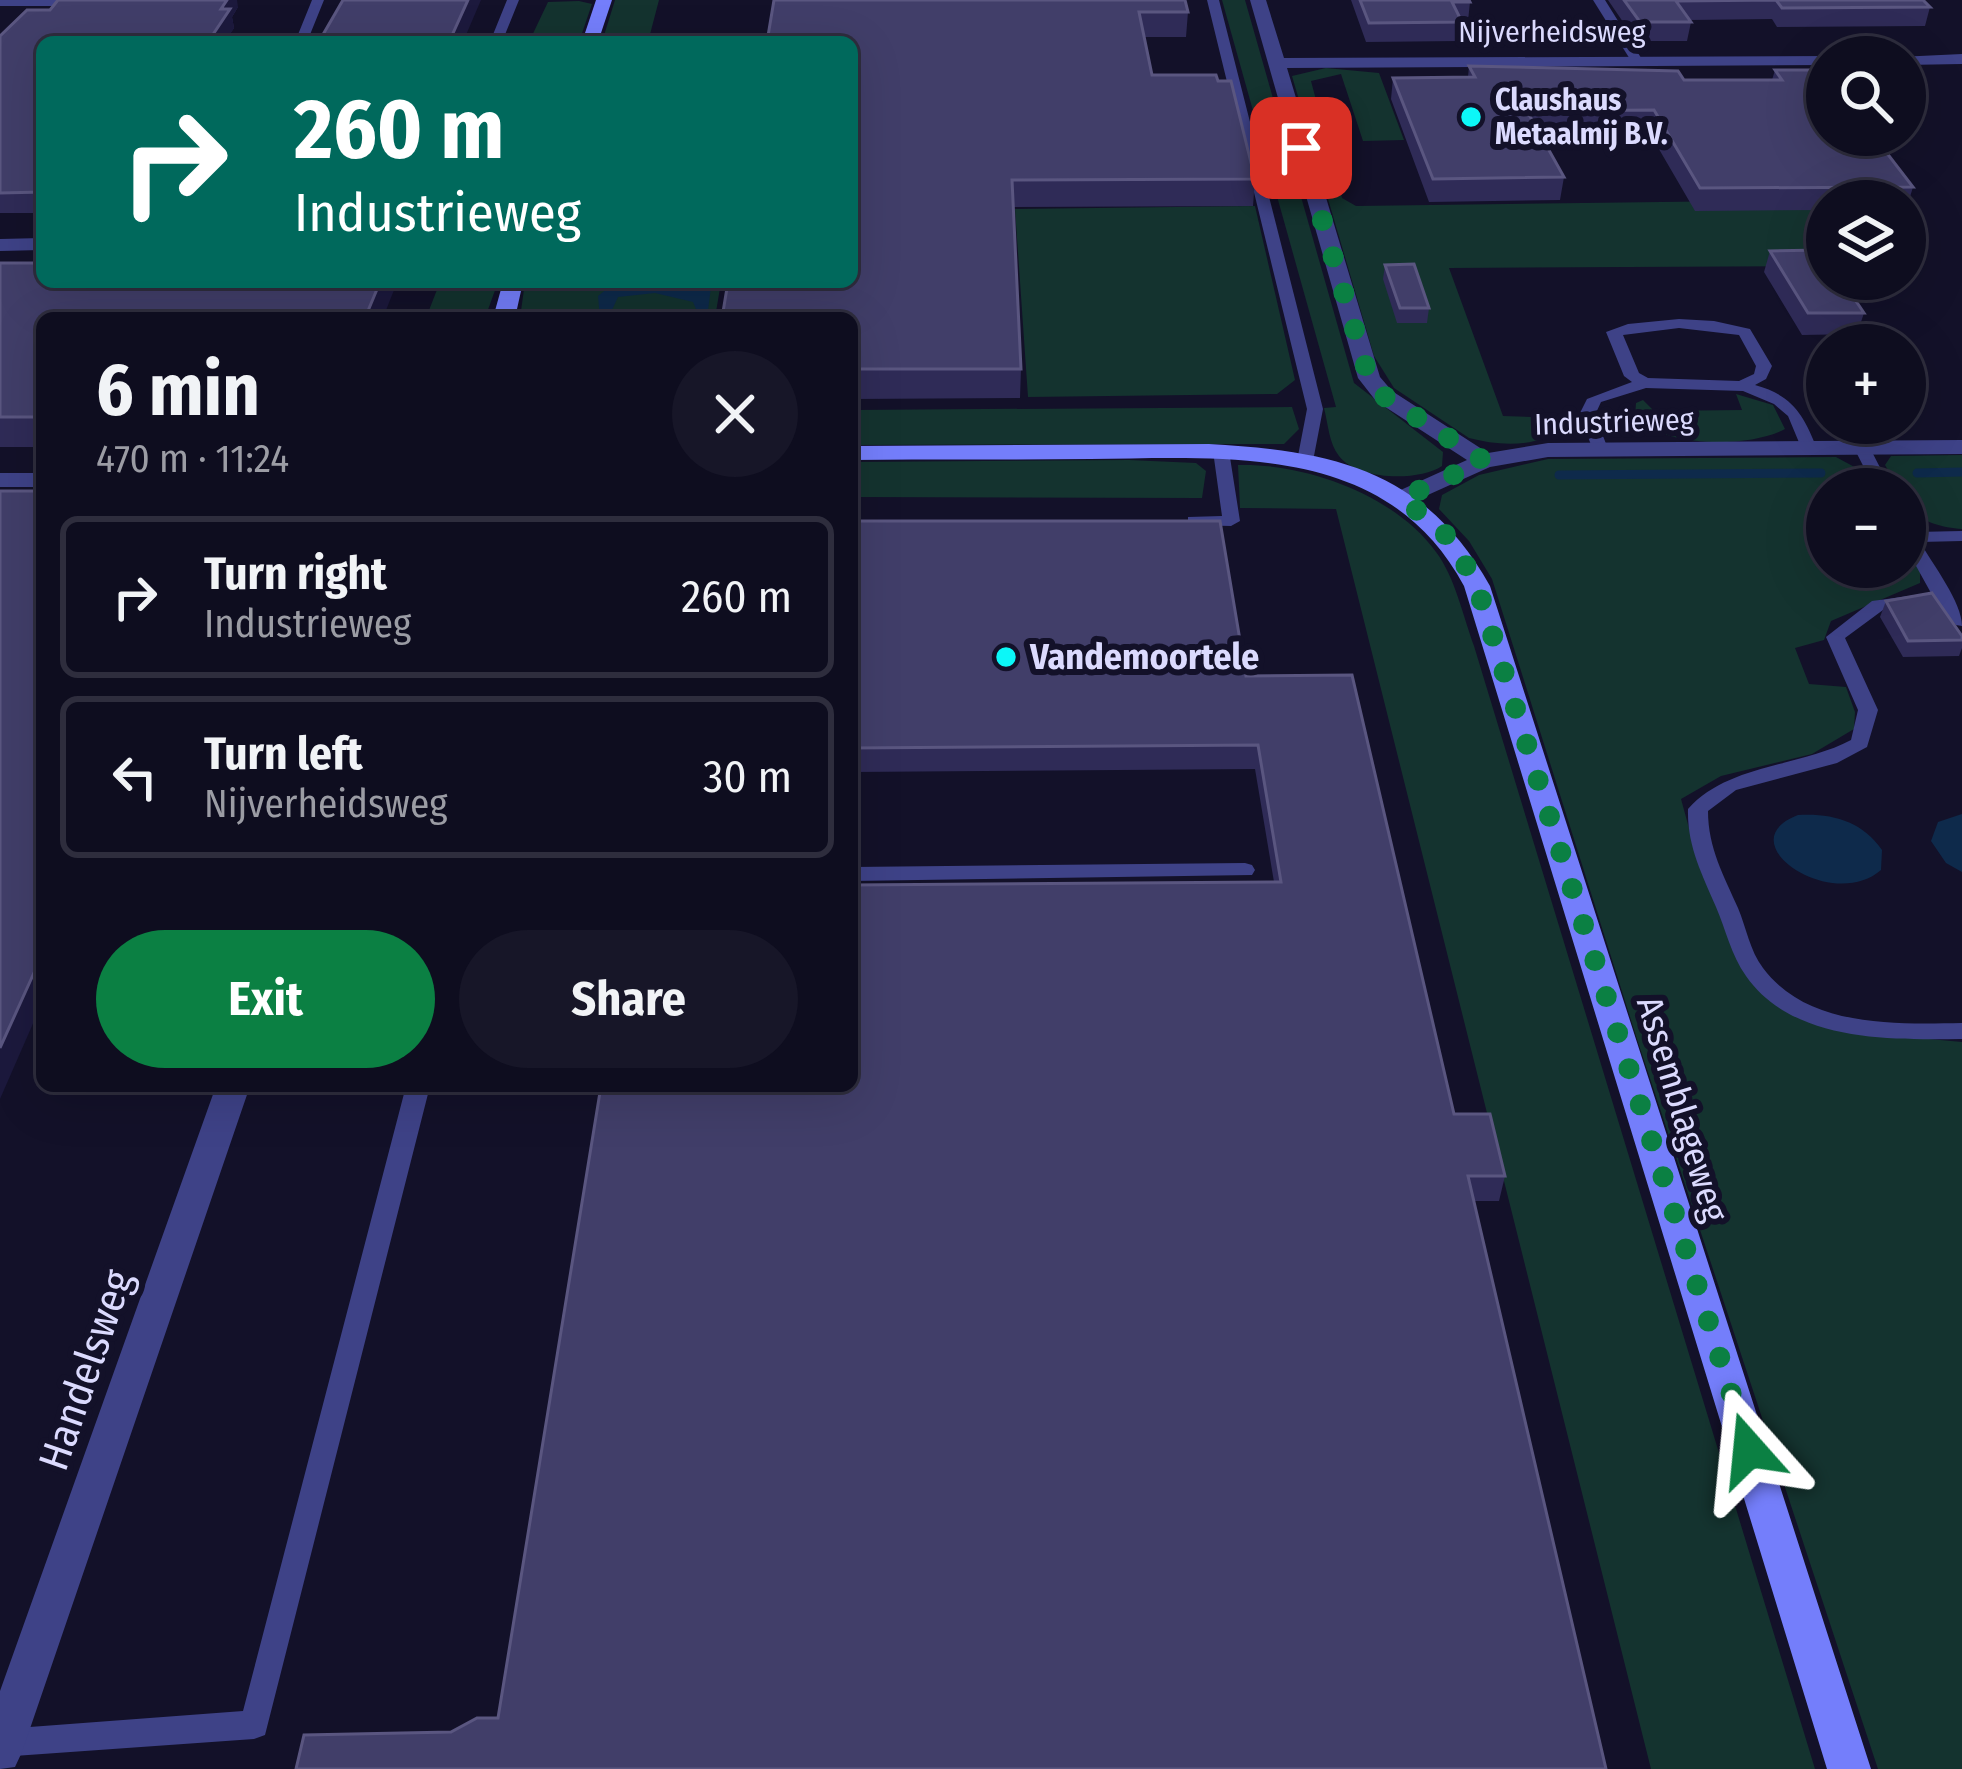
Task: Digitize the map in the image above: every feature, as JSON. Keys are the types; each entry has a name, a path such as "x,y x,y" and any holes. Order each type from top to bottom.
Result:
{"street":[{"path":"592,36 604,0"},
{"path":"1258,0 1369,378 1384,396 1484,461"},
{"path":"1926,59 1962,59"},
{"name":"Nijverheidsweg","path":"1278,63 1806,60"},
{"path":"0,245 36,244"},
{"name":"Industrieweg","path":"1402,498 1484,461 1549,450 1962,447"},
{"path":"858,453 1221,451 1304,461 1402,498"},
{"path":"0,480 36,480"},
{"name":"Assemblageweg","path":"1402,498 1452,540 1477,586 1849,1769"},
{"name":"Handelsweg","path":"2,1748 231,1092"}],"lane":[{"path":"303,36 318,0"},
{"path":"498,36 513,0"},
{"path":"1213,0 1315,409 1304,461"},
{"path":"1599,0 1637,61"},
{"path":"0,3 93,2"},
{"path":"1645,383 1632,376 1614,332 1728,326 1744,332 1764,366 1761,376 1742,386"},
{"path":"1600,449 1587,415 1595,399 1645,383 1742,386 1772,397 1795,414 1809,448"},
{"path":"1862,448 1872,468"},
{"path":"1183,521 1231,521 1221,451"},
{"path":"1926,534 1962,536"},
{"path":"1926,568 1962,621"},
{"path":"1942,597 1878,604 1835,637 1868,710 1861,743 1830,759 1729,786 1698,809 1696,837 1756,973 1791,1003 1826,1020 1900,1032 1962,1031"},
{"path":"858,874 1245,870"},
{"path":"2,1748 254,1725 416,1092"}],"green space":[{"path":"615,0 659,0 650,36 604,36"},
{"path":"1222,0 1245,0 1354,383 1443,452 1442,466 1418,475 1373,474 1348,464 1333,446 1324,408 1336,407"},
{"path":"548,2 592,4 581,36 532,36"},
{"path":"1326,68 1379,73 1404,140 1363,141 1341,74 1311,81 1342,198 1356,206 1806,200 1806,266 1449,268 1503,416 1564,418 1563,428 1530,442 1505,444 1469,438 1394,388 1374,356 1292,76"},
{"path":"1255,206 1295,380 1277,394 1028,397 1015,209"},
{"path":"438,288 496,288 487,312 428,312"},
{"path":"524,288 720,288 716,312 521,312"},
{"path":"1736,394 1773,405 1785,429 1751,440 1708,442 1666,435 1635,417 1636,403 1643,400 1654,411 1742,410"},
{"path":"1292,407 1299,429 1284,444 858,445 858,410"},
{"path":"1962,455 1962,529 1926,519 1926,468 1887,468 1891,456"},
{"path":"1836,457 1856,468 1806,468 1806,588 1908,588 1831,621 1824,640 1795,648 1809,684 1846,687 1855,712 1854,729 1812,754 1721,776 1681,799 1692,839 1754,977 1843,1031 1962,1042 1962,1769 1878,1769 1637,1039 1492,579 1469,541 1439,509 1442,495 1479,475 1548,459"},
{"path":"1129,460 1196,463 1206,471 1202,498 858,497 858,462"},
{"path":"1238,465 1320,477 1373,499 1419,532 1448,573 1815,1769 1651,1769 1336,509 1240,508"}],"water":[{"path":"608,288 711,288 708,312 697,312 693,302 655,293 618,297 613,312 599,312 598,296"},
{"path":"1962,814 1962,872 1946,863 1931,841 1938,822"},
{"path":"1798,815 1834,818 1856,826 1882,850 1881,870 1860,881 1837,883 1794,869 1780,856 1774,841 1779,827"}],"building":[{"path":"58,0 227,0 221,9 230,9 212,36 36,36 36,192 0,193 0,36 27,10 50,10"},
{"path":"343,0 468,0 452,36 322,36"},
{"path":"774,0 1185,0 1188,12 1139,12 1152,75 1216,75 1218,81 1231,81 1255,179 1012,180 1021,369 858,369 858,312 723,312 727,288 858,288 858,36 768,36"},
{"path":"1360,0 1470,2 1452,2 1462,22 1369,23"},
{"path":"1624,0 1776,0 1676,1 1691,22 1640,22"},
{"path":"1776,0 1923,0 1930,7 1782,8"},
{"path":"1469,66 1678,71 1684,80 1782,80 1775,70 1806,70 1806,156 1889,156 1908,180 1806,180 1806,188 1700,188 1654,110 1527,111 1564,177 1433,179 1393,78 1475,77"},
{"path":"1806,250 1806,300 1855,300 1864,313 1808,313 1770,251"},
{"path":"0,263 36,263 36,288 378,288 368,312 36,312 36,417 0,417"},
{"path":"1414,264 1429,308 1400,308 1385,265"},
{"path":"0,491 36,491 36,968 0,1048"},
{"path":"858,521 1220,521 1246,676 1352,675 1454,1114 1490,1114 1505,1176 1468,1176 1606,1769 296,1769 304,1735 451,1732 477,1718 498,1718 600,1092 858,1092 858,885 1281,882 1258,745 858,748"},
{"path":"1932,593 1962,640 1908,641 1886,601"}],"waterway":[{"path":"1926,473 1962,472"},
{"path":"1559,475 1806,473"}],"place":[{"name":"Claushaus Metaalmij B.V.","path":"1471,117"},
{"name":"Vandemoortele","path":"1006,657"}],"route":[{"path":"1301,148 1369,378 1384,396 1484,461 1402,498 1452,540 1477,586 1749,1450"}]}
